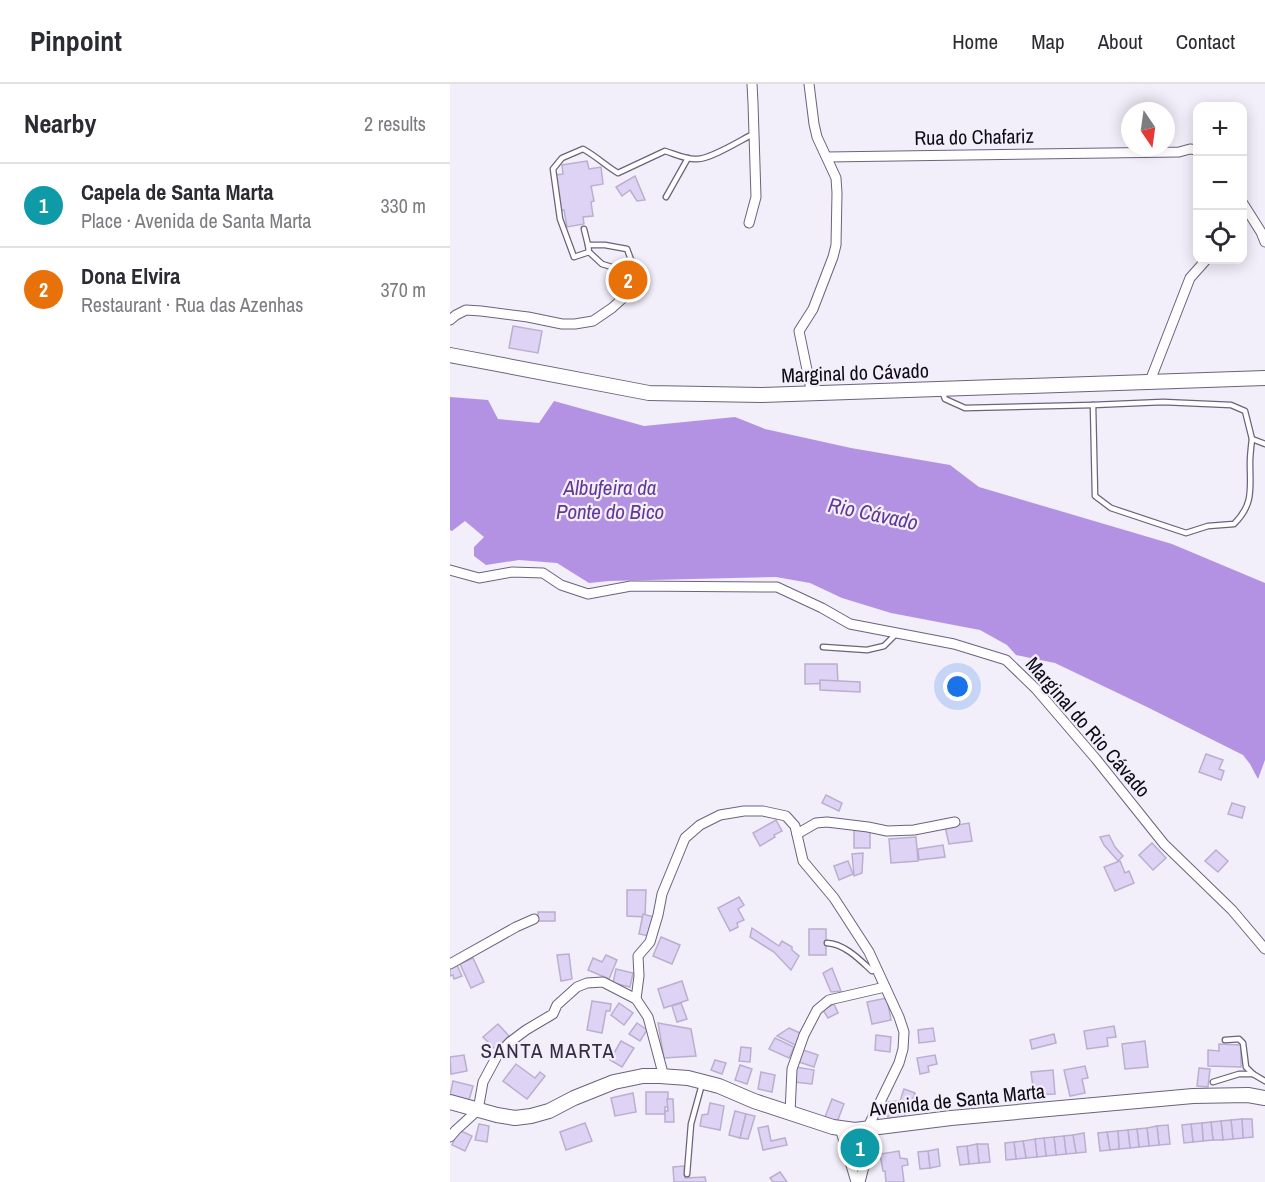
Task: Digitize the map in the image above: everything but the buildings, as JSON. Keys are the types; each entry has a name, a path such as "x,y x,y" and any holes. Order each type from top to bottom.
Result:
{"street":[{"path":"749,223 756,197 752,84"},
{"path":"809,84 817,137 836,178 837,193 836,245 833,257 813,309 799,331 812,394"},
{"name":"Rua do Chafariz","path":"827,157 1179,152 1193,149"},
{"path":"1247,210 1265,242"},
{"path":"1150,381 1190,278 1202,264"},
{"path":"450,320 466,310 528,317 562,324 593,321 612,308 631,287"},
{"name":"Marginal do Cávado","path":"450,355 649,393 812,394 1265,378"},
{"name":"Marginal do Rio Cávado","path":"450,570 479,578 512,572 543,573 561,585 588,594 631,586 777,587 850,624 954,644 1006,660 1036,689 1164,844 1232,910 1265,949"},
{"path":"636,999 639,976 638,956 650,942 662,894 686,838 700,825 720,815 763,810 786,816 795,826 803,861 834,898 868,952 904,1032 899,1063 871,1128 858,1182"},
{"path":"797,834 816,823 827,822 887,831 914,830 955,822"},
{"path":"450,964 534,919"},
{"path":"450,1137 478,1110 483,1082 497,1056 518,1036 553,1014 557,1005 577,987 587,983 603,982 636,999 648,1017 662,1076"},
{"path":"790,1113 792,1069 804,1035 817,1010 829,1000 885,987"},
{"name":"Avenida de Santa Marta","path":"450,1102 515,1118 549,1111 614,1082 643,1076 662,1076 688,1078 719,1086 790,1113 840,1128 855,1130 962,1117 1193,1095 1248,1095 1265,1098"},
{"path":"840,1128 858,1182"}],"lane":[{"path":"589,252 574,257 560,219 553,168 562,158 583,149 618,173 665,151 699,159 723,150 753,134"},
{"path":"666,197 688,158"},
{"path":"584,229 589,252 602,264 615,268 631,287"},
{"path":"588,245 605,244 627,249 633,265 631,287"},
{"path":"940,389 945,399 965,408 1163,402 1231,405 1245,411 1252,439 1251,492 1243,515 1234,524 1208,526 1185,533 1111,508 1095,496 1094,405"},
{"path":"1252,439 1265,444"},
{"path":"823,647 867,650 884,646 897,633"},
{"path":"827,943 843,947 872,971 876,969"},
{"path":"1225,1040 1239,1039 1243,1043 1246,1067 1265,1081"},
{"path":"1213,1082 1239,1074 1253,1074"},
{"path":"687,1174 691,1124 704,1082"}],"water":[{"name":"Albufeira da Ponte do Bico","path":"450,397 488,400 498,419 539,423 554,401 644,426 735,417 765,429 851,448 950,465 979,487 1172,544 1265,583 1265,760 1258,779 1243,755 1055,663 1016,655 1007,645 980,630 891,613 842,598 810,583 776,577 589,583 557,563 519,560 486,565 474,556 474,547 484,537 465,521 452,531 450,530"}],"place":[{"name":"Dona Elvira","path":"628,280"},
{"name":"Capela de Santa Marta","path":"860,1148"}],"district":[{"name":"SANTA MARTA","path":"548,1051"}],"water label":[{"name":"Rio Cávado","path":"873,514"}]}
